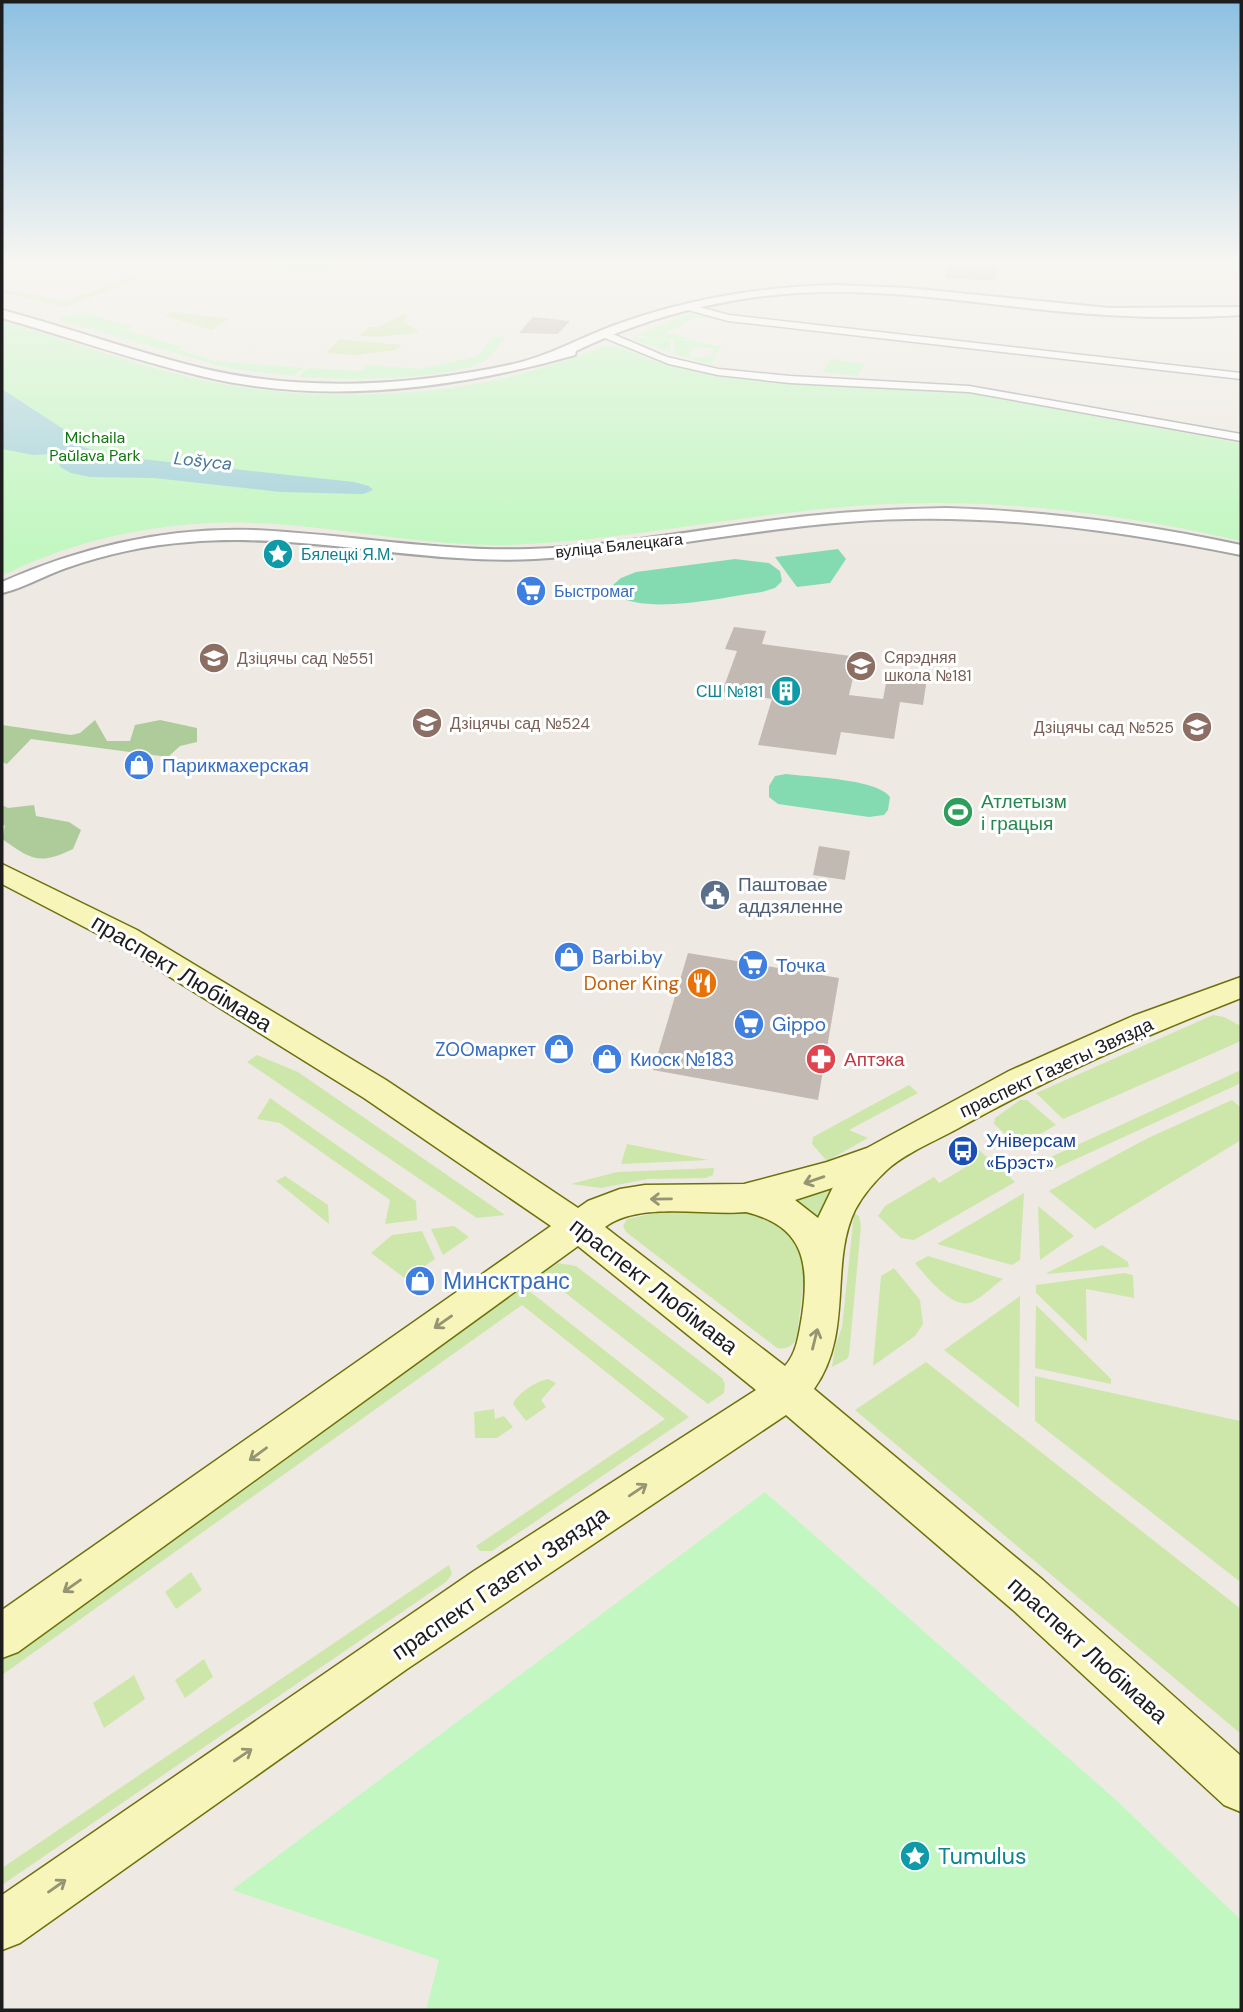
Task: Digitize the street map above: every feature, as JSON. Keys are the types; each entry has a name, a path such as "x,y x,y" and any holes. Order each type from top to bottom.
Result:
{"main road":[{"name":"праспект Любімава","path":"2,873 127,937 375,1089 579,1226 788,1392 1028,1595 1241,1788"},
{"name":"праспект Газеты Звязда","path":"2,1636 600,1211 620,1203 645,1199 744,1198 788,1188 879,1157 1020,1079 1144,1024 1240,987"},
{"name":"праспект Газеты Звязда","path":"2,1925 227,1766 522,1566 788,1392 805,1371 814,1347 824,1278 838,1211 849,1191 879,1157"},
{"path":"744,1198 776,1205 802,1222 817,1246 824,1278"}],"street":[{"path":"152,358 204,373 286,386 353,387 439,382 489,373 547,358"},
{"path":"660,358 717,372 797,380 971,389 1241,438"},
{"path":"1081,358 1241,376"},
{"name":"вуліца Бялецкага","path":"2,588 43,570 96,553 186,536 273,536 444,554 531,554 593,550 825,519 905,513 979,514 1063,521 1186,538 1241,550"}],"green space":[{"name":"Michaila Paŭlava Park","path":"2,358 122,358 222,384 291,393 366,394 404,393 476,384 572,358 647,358 711,374 795,384 955,391 1241,443 1241,541 1103,515 1008,505 914,503 823,509 642,533 506,545 451,543 251,523 179,525 143,530 73,547 6,574 2,573"},
{"path":"193,358 304,368 293,376 228,368"},
{"path":"470,358 488,358 466,368 419,376 366,379 298,377 308,368 361,371 367,365 420,369"},
{"path":"688,358 715,358 711,364"},
{"path":"831,359 865,364 857,376 823,372"},
{"path":"838,549 846,559 830,583 797,587 775,557"},
{"path":"735,559 769,563 780,571 782,581 775,588 762,592 685,603 645,604 614,594 613,585 621,578 636,572"},
{"path":"95,720 107,741 130,741 135,725 160,720 197,728 197,742 180,746 168,757 31,739 7,764 2,762 2,725 71,735 80,733"},
{"path":"786,774 872,786 890,797 888,810 884,815 869,817 778,804 769,797 769,786 775,776"},
{"path":"2,805 8,808 34,805 36,816 69,822 81,830 73,849 43,859 20,851 2,839 5,826 2,824"},
{"path":"1213,1015 1224,1017 1241,1026 1241,1041 1063,1119 1036,1093"},
{"path":"257,1055 298,1072 505,1215 477,1218 247,1062"},
{"path":"1241,1070 1241,1083 1050,1171 1041,1166 1042,1161"},
{"path":"909,1085 918,1093 849,1130 868,1138 827,1161 812,1144 813,1137"},
{"path":"270,1098 416,1201 417,1220 385,1224 390,1200 280,1123 257,1119"},
{"path":"1020,1100 1027,1100 1056,1125 1019,1146 994,1124 995,1118"},
{"path":"1232,1100 1241,1108 1241,1140 1095,1229 1049,1191 1148,1138"},
{"path":"627,1144 709,1160 621,1164"},
{"path":"979,1150 1015,1182 914,1240 901,1238 878,1216 885,1206 934,1177 939,1183 966,1167 960,1161"},
{"path":"714,1168 713,1175 706,1178 648,1179 601,1188 571,1184 617,1172"},
{"path":"285,1176 328,1205 329,1224 276,1181"},
{"path":"825,1186 835,1196 822,1229 786,1201"},
{"path":"1024,1193 1020,1260 1012,1265 937,1244"},
{"path":"1038,1206 1074,1236 1040,1260"},
{"path":"750,1211 775,1216 807,1252 797,1337 792,1345 786,1348 777,1348 626,1232 623,1226 627,1219 660,1212"},
{"path":"854,1214 859,1216 861,1226 849,1355 847,1359 832,1367 842,1327"},
{"path":"454,1226 469,1237 443,1255 431,1229"},
{"path":"422,1231 435,1259 406,1279 371,1253 392,1235"},
{"path":"1102,1245 1128,1262 1129,1267 1045,1274"},
{"path":"928,1256 1003,1279 972,1302 956,1301 940,1290 915,1263"},
{"path":"558,1263 576,1266 722,1378 725,1384 724,1393 708,1404 541,1274"},
{"path":"894,1268 920,1300 923,1324 915,1336 873,1366 881,1276"},
{"path":"1124,1273 1133,1275 1134,1298 1086,1289 1087,1342 1036,1293 1036,1285"},
{"path":"523,1286 689,1417 492,1551 480,1551 476,1546 665,1419 522,1305 2,1675 2,1651"},
{"path":"1020,1296 1019,1408 944,1350"},
{"path":"1036,1305 1111,1379 1111,1384 1035,1368"},
{"path":"926,1362 1241,1609 1241,1734 855,1410"},
{"path":"1035,1376 1240,1421 1239,1581 1035,1421"},
{"path":"548,1379 556,1383 541,1400 546,1407 526,1421 513,1404 528,1388"},
{"path":"494,1409 495,1419 504,1416 513,1427 497,1438 475,1438 474,1412"},
{"path":"765,1492 1115,1799 1241,1920 1241,2010 426,2010 439,1960 232,1890"},
{"path":"449,1565 452,1574 446,1582 2,1885 2,1868"},
{"path":"191,1572 202,1590 176,1609 165,1592"},
{"path":"204,1659 213,1677 185,1698 175,1680"},
{"path":"134,1675 145,1699 104,1728 93,1703"}],"water":[{"path":"2,389 71,434 83,447 114,456 354,482 369,486 373,490 363,494 281,492 154,478 90,477 71,473 60,467 57,454 33,455 2,449"}],"building":[{"name":"СШ №181","path":"734,627 766,631 762,644 858,657 849,695 883,699 888,673 927,678 923,705 900,702 894,739 841,732 836,755 758,745 772,699 722,692 737,651 725,649"},
{"path":"819,846 850,851 845,880 813,875"},
{"name":"Gippo","path":"688,953 839,978 818,1100 653,1070"},
{"name":"Киоск №183","path":"596,1049 623,1053 618,1070 591,1065"}],"place":[{"name":"Бялецкі Я.М.","path":"278,554"},
{"name":"Быстромаг","path":"531,591"},
{"name":"Дзіцячы сад №551","path":"214,658"},
{"name":"Сярэдняя школа №181","path":"861,666"},
{"name":"СШ №181","path":"786,691"},
{"name":"Дзіцячы сад №524","path":"427,723"},
{"name":"Дзіцячы сад №525","path":"1197,727"},
{"name":"Парикмахерская","path":"139,765"},
{"name":"Атлетызм і грацыя","path":"958,812"},
{"name":"Паштовае аддзяленне","path":"715,895"},
{"name":"Barbi.by","path":"569,957"},
{"name":"Точка","path":"753,965"},
{"name":"Doner King","path":"702,983"},
{"name":"Gippo","path":"749,1024"},
{"name":"ZOOмаркет","path":"559,1049"},
{"name":"Киоск №183","path":"607,1059"},
{"name":"Аптэка","path":"821,1059"},
{"name":"Універсам «Брэст»","path":"963,1151"},
{"name":"Минсктранс","path":"420,1281"},
{"name":"Tumulus","path":"915,1856"}],"water label":[{"name":"Lošyca","path":"203,461"}]}
